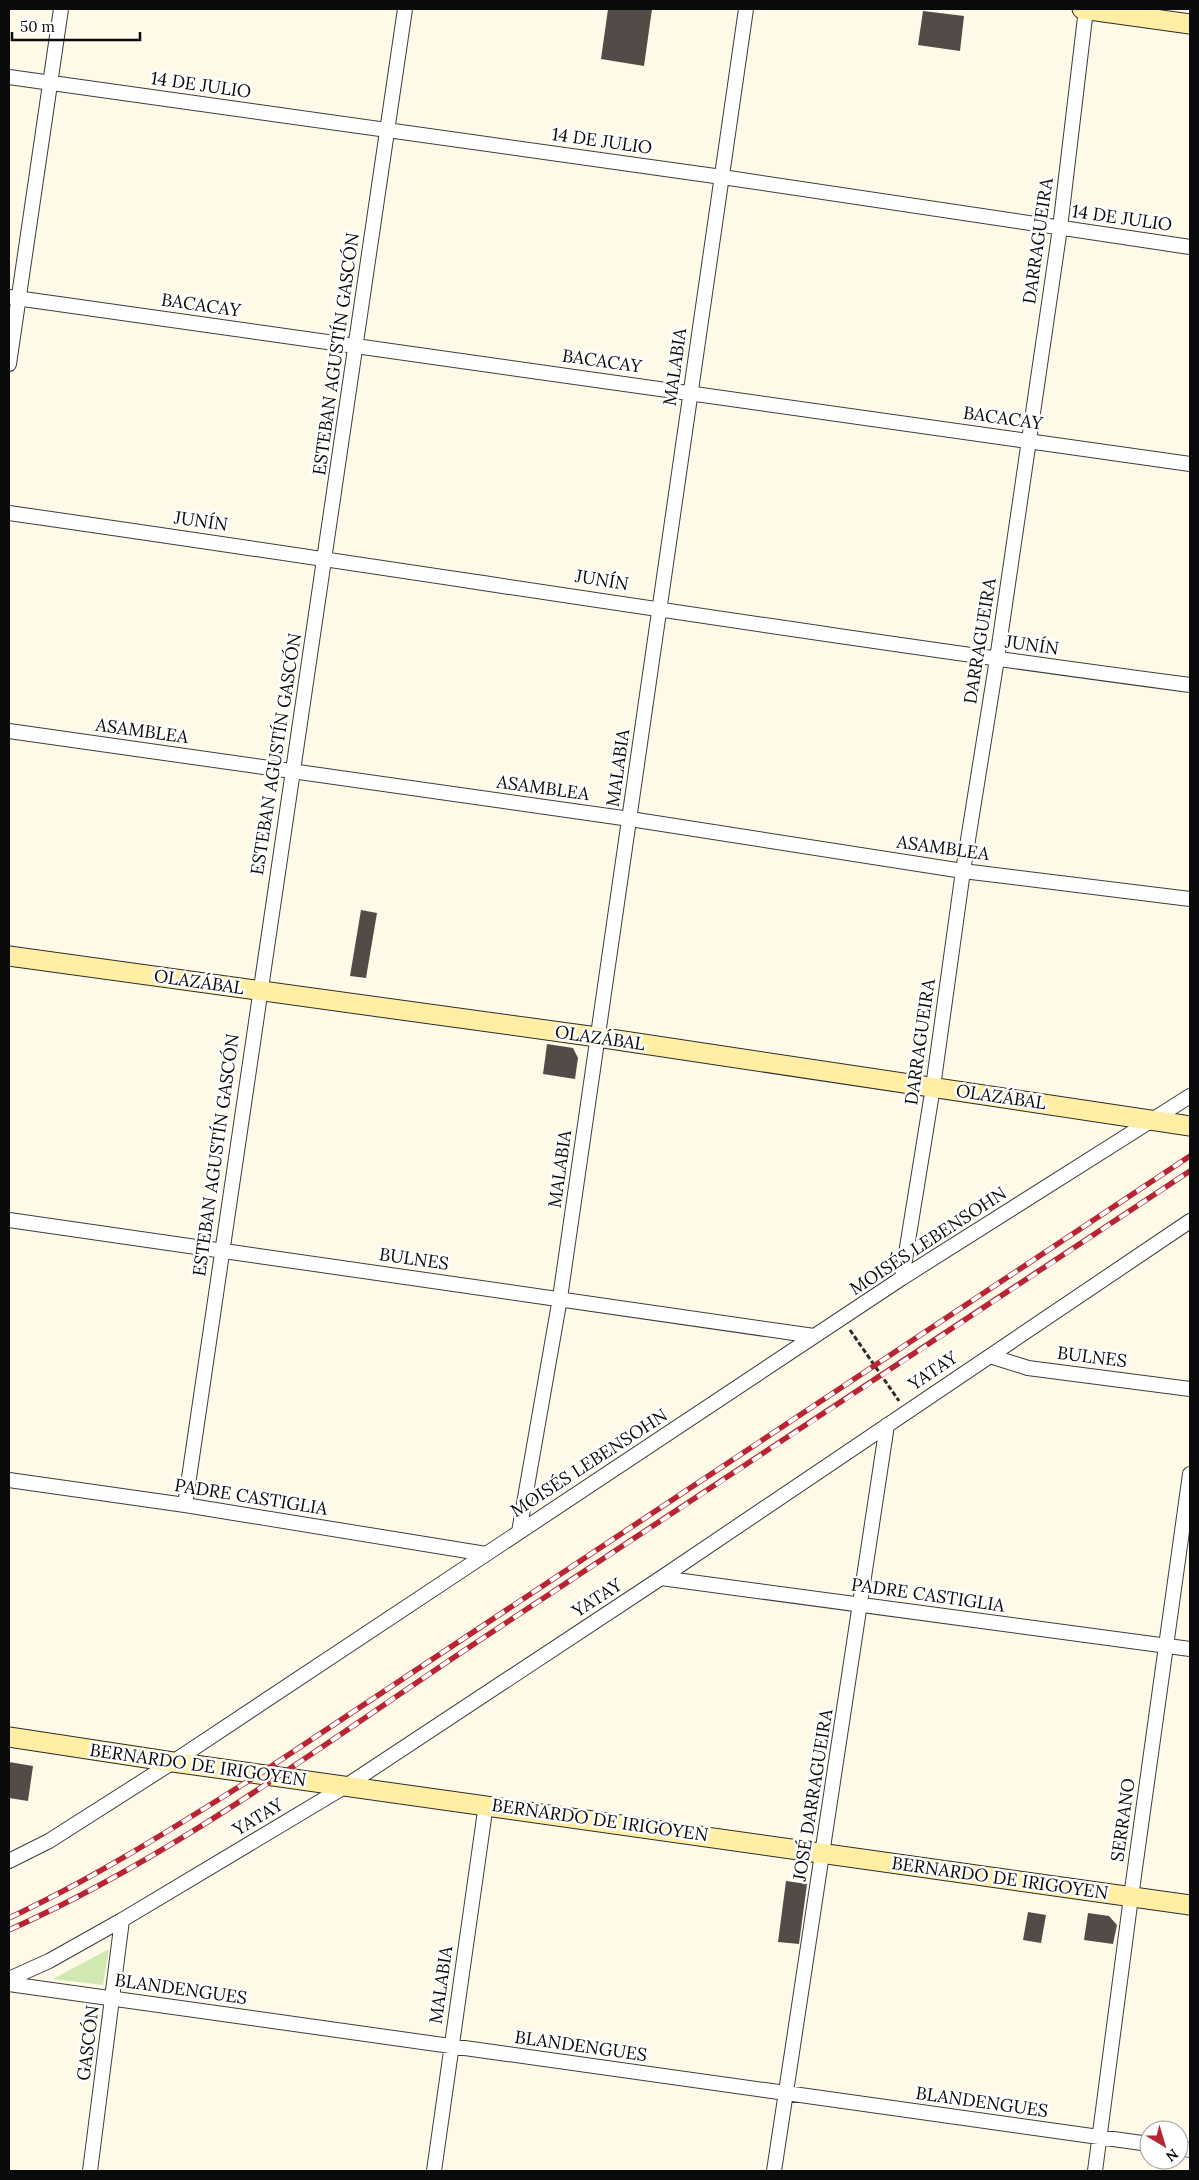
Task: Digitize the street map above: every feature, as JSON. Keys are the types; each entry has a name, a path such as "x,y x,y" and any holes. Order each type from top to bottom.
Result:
{"street":[{"path":"9,364 13,298 51,83 61,9"},
{"name":"ESTEBAN AGUSTÍN GASCÓN","path":"185,1505 259,990 405,9"},
{"name":"MALABIA","path":"519,1532 560,1298 746,9"},
{"path":"1084,9 1190,24"},
{"name":"DARRAGUEIRA","path":"902,1278 933,1087 963,871 997,659 1060,228 1084,9"},
{"name":"14 DE JULIO","path":"9,77 722,177 1190,247"},
{"name":"BACACAY","path":"13,298 1190,464"},
{"name":"JUNÍN","path":"9,513 324,558 997,659 1190,685"},
{"name":"ASAMBLEA","path":"9,731 630,819 963,871 1190,899"},
{"name":"OLAZÁBAL","path":"9,956 598,1037 1190,1126"},
{"name":"MOISÉS LEBENSOHN","path":"9,1861 49,1841 173,1762 902,1278 1155,1120 1190,1096"},
{"name":"BULNES","path":"9,1220 814,1336"},
{"name":"YATAY","path":"9,1979 48,1961 122,1920 346,1786 661,1578 1190,1220"},
{"name":"BULNES","path":"990,1356 1028,1368 1190,1389"},
{"name":"JOSÉ DARRAGUEIRA","path":"774,2171 887,1425"},
{"name":"SERRANO","path":"1096,2171 1131,1896 1190,1474"},
{"name":"PADRE CASTIGLIA","path":"9,1480 185,1505 486,1554"},
{"name":"PADRE CASTIGLIA","path":"661,1578 1190,1649"},
{"name":"BERNARDO DE IRIGOYEN","path":"9,1737 173,1762 486,1804 1190,1904"},
{"name":"MALABIA","path":"434,2171 486,1804"},
{"name":"GASCÓN","path":"90,2171 122,1920"},
{"name":"BLANDENGUES","path":"9,1984 1139,2143"}],"path":[{"path":"842,1318 907,1412"}],"green space":[{"path":"109,1949 103,1985 53,1979"}],"building":[{"path":"608,9 652,9 644,66 601,59"},
{"path":"923,11 964,16 960,51 918,45"},
{"path":"361,910 377,913 366,978 350,976"},
{"path":"547,1044 573,1048 578,1058 575,1079 543,1074"},
{"path":"9,1762 33,1766 28,1801 9,1798"},
{"path":"786,1881 807,1884 799,1944 778,1942"},
{"path":"1028,1912 1046,1915 1041,1943 1023,1940"},
{"path":"1088,1913 1109,1916 1117,1925 1113,1944 1084,1940"}],"railway":[{"path":"9,1918 106,1868 261,1773 1190,1156"},
{"path":"9,1930 70,1901 130,1868 246,1798 471,1646 1190,1171"}]}
